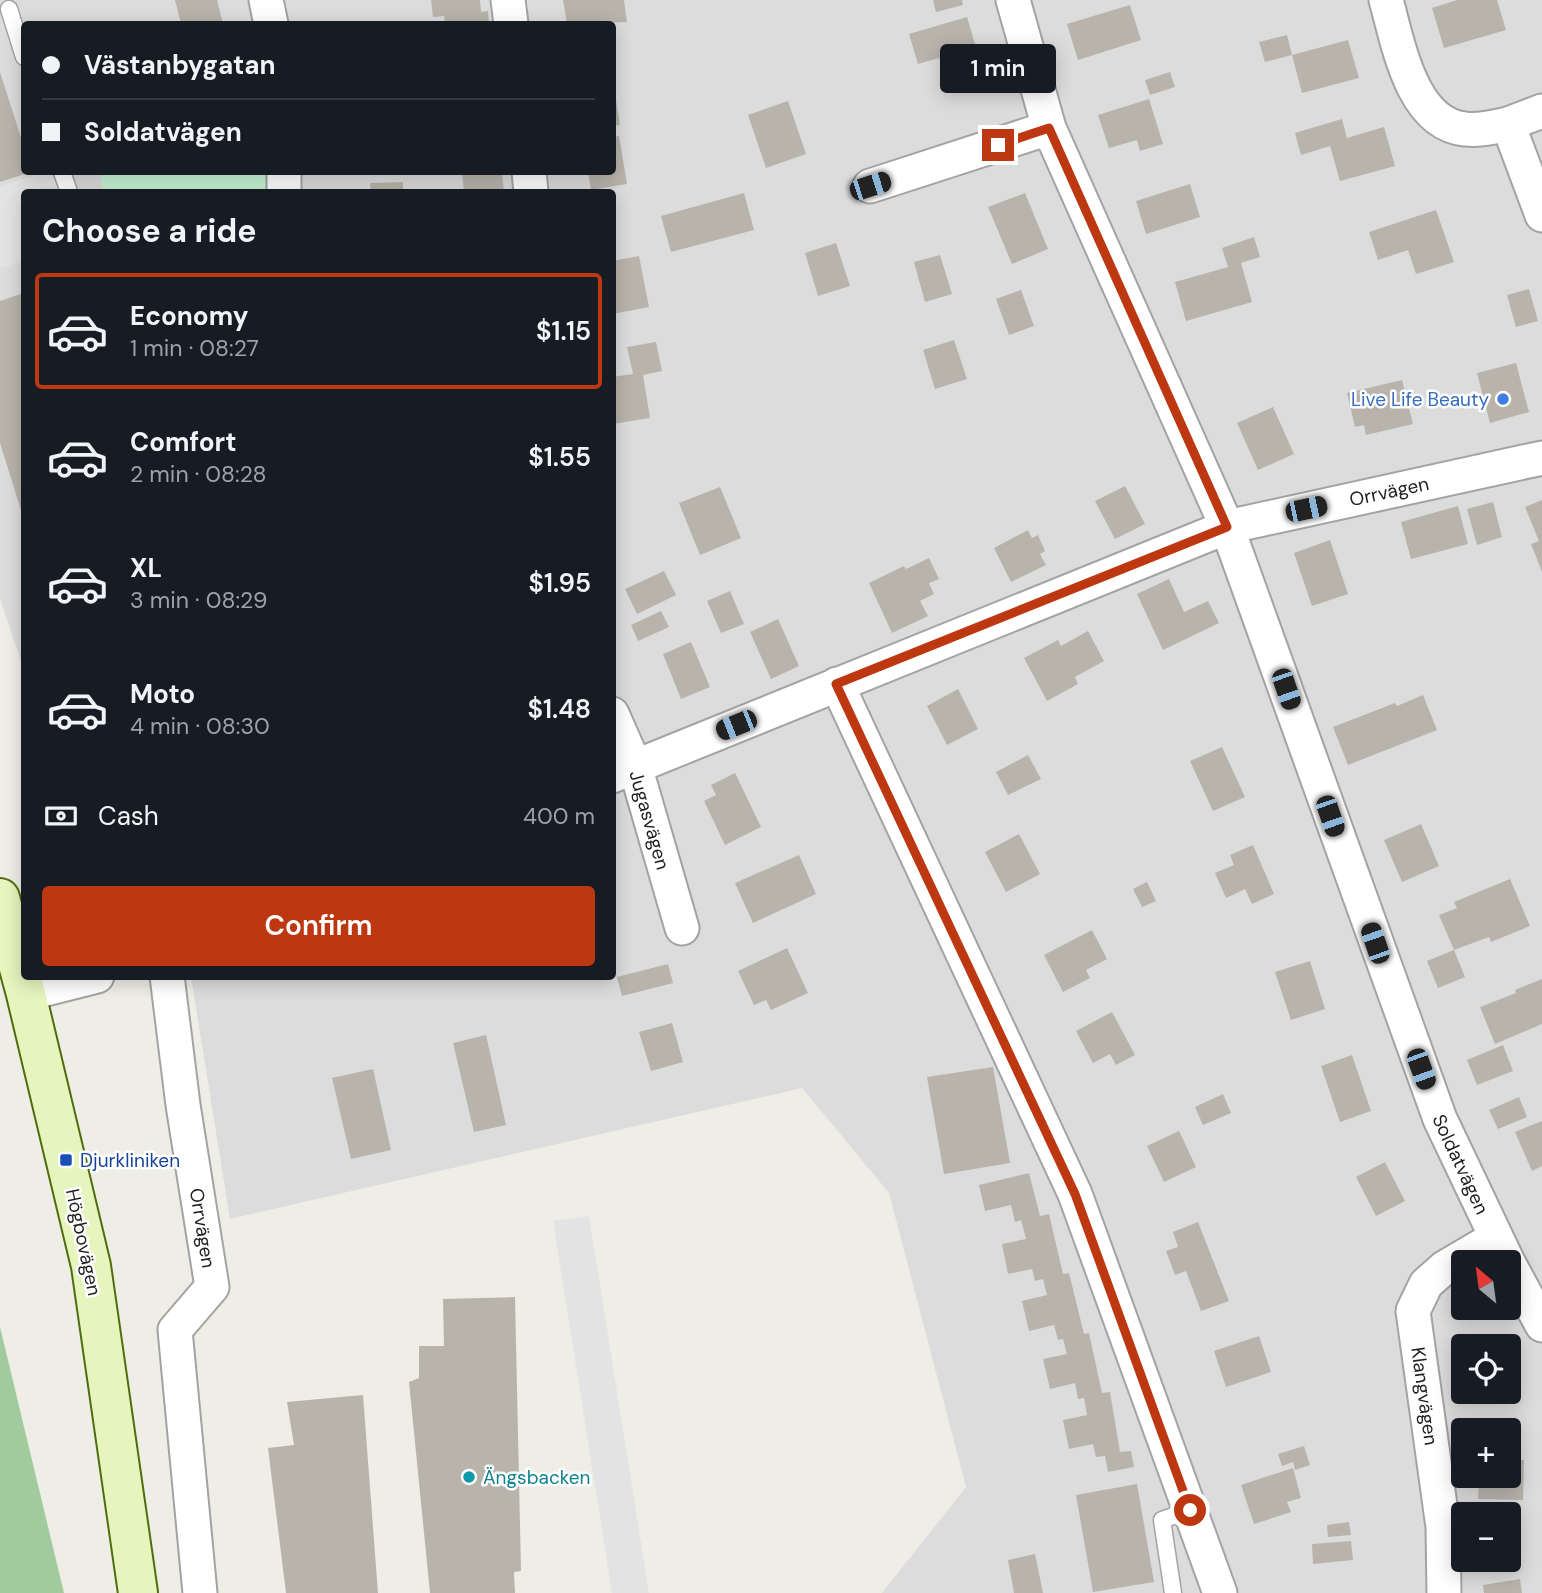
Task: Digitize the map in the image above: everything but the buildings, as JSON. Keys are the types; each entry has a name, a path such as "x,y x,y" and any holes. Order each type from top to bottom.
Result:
{"main road":[{"name":"Högbovägen","path":"0,898 21,976"},
{"name":"Högbovägen","path":"22,980 91,1266 138,1593"}],"street":[{"path":"267,0 270,21"},
{"path":"508,0 511,21"},
{"name":"Soldatvägen","path":"1013,0 1049,128 1227,527 1440,1119 1502,1250"},
{"path":"1386,0 1401,54 1417,96 1432,115 1448,125 1464,129 1508,124 1542,111"},
{"path":"1508,124 1542,215"},
{"path":"870,186 1049,128"},
{"name":"Orrvägen","path":"624,771 1227,527 1542,458"},
{"path":"836,684 1075,1194 1220,1593"},
{"name":"Jugasvägen","path":"616,733 624,771 682,928"},
{"path":"26,994 81,980"},
{"name":"Orrvägen","path":"167,980 183,1105 212,1287 175,1330 200,1593"},
{"name":"Klangvägen","path":"1444,1593 1443,1527 1413,1311 1426,1284 1444,1268 1451,1266"},
{"name":"Soldatvägen","path":"1521,1286 1542,1325"}],"lane":[{"path":"9,9 21,47"},
{"path":"1167,1592 1162,1520 1190,1510"}],"shaded area":[{"path":"0,0 1542,0 1542,1593 882,1593 966,1487 889,1193 802,1088 230,1219 191,980 616,980 616,189 21,189 21,661 0,599"},
{"path":"36,175 53,175 58,189 21,189 21,262 0,268 0,186"},
{"path":"589,1216 649,1593 612,1593 553,1221"}],"green space":[{"path":"100,175 268,175 266,189 103,189"},
{"path":"0,1327 64,1593 0,1593"}],"place":[{"name":"Live Life Beauty","path":"1503,399"},
{"name":"Djurkliniken","path":"66,1160"},
{"name":"Ängsbacken","path":"469,1477"}],"route":[{"path":"998,145 1049,128 1227,527 836,684 1075,1194 1190,1510"}]}
